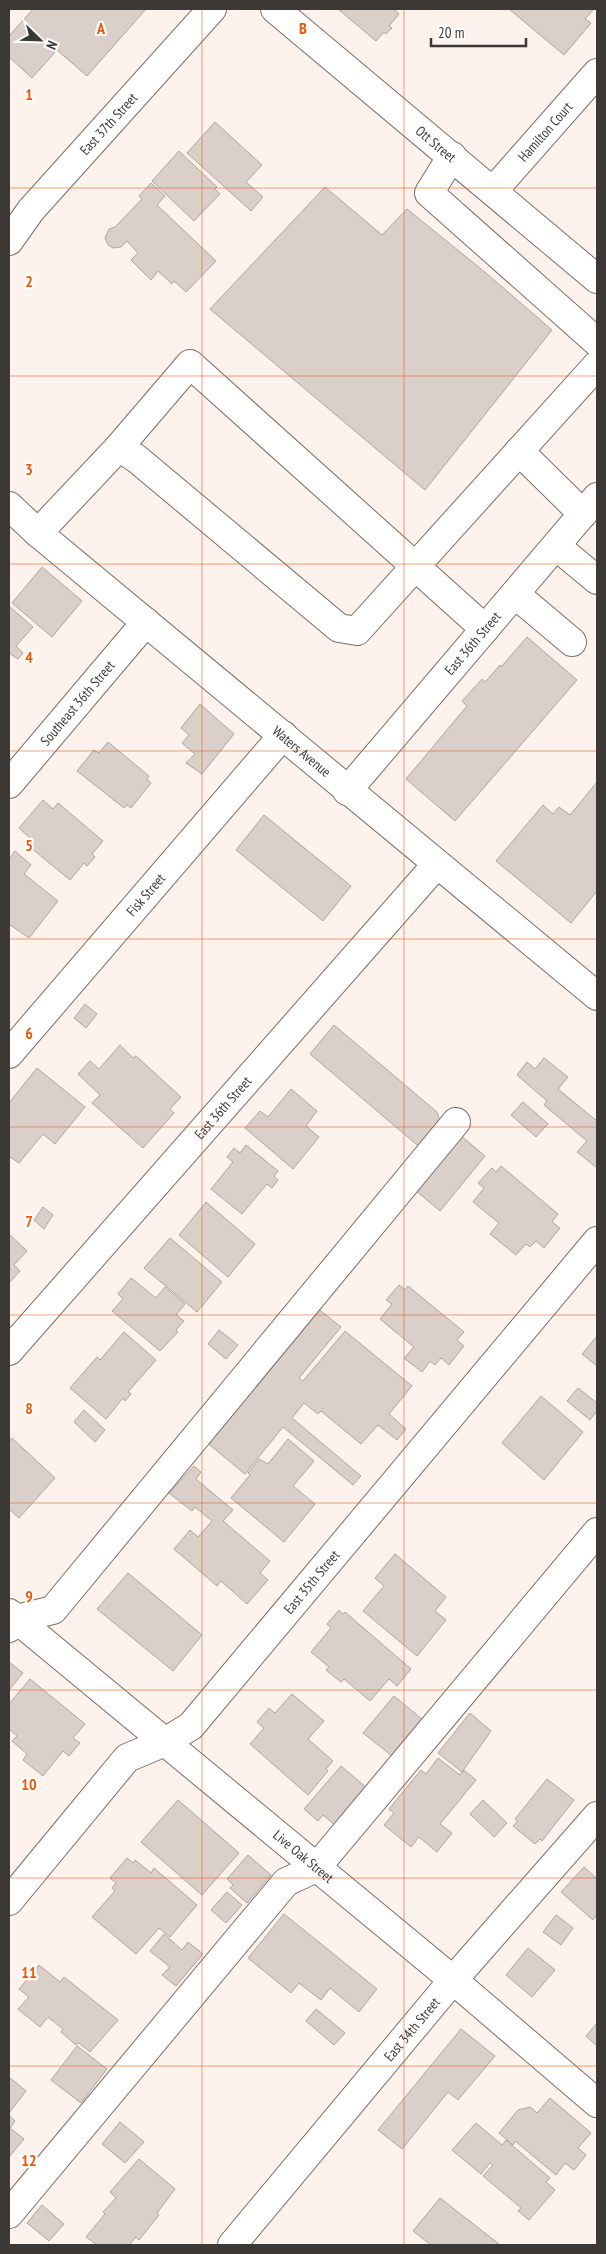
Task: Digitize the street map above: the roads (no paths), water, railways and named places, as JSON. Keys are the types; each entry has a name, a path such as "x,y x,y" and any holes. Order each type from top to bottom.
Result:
{"street":[{"name":"East 37th Street","path":"9,242 31,210 212,9"},
{"name":"Ott Street","path":"276,9 597,279"},
{"name":"Hamilton Court","path":"494,191 597,73"},
{"path":"452,156 429,193 597,342"},
{"path":"38,533 119,447 190,364 486,629"},
{"path":"119,447 137,459 339,628 357,631 597,365"},
{"path":"519,452 590,506"},
{"name":"Waters Avenue","path":"9,506 38,533 347,791 597,996"},
{"name":"East 36th Street","path":"347,791 590,506"},
{"path":"556,546 597,580"},
{"path":"515,594 572,642"},
{"name":"Southeast 36th Street","path":"9,784 146,622"},
{"name":"Fisk Street","path":"9,1054 282,735"},
{"name":"East 36th Street","path":"9,1351 437,864"},
{"path":"11,1620 53,1610 456,1122"},
{"name":"East 35th Street","path":"9,1901 127,1758 165,1742 191,1726 597,1241"},
{"path":"9,2214 286,1882 316,1868 597,1532"},
{"name":"Live Oak Street","path":"11,1620 165,1742 453,1980 597,2103"},
{"name":"East 34th Street","path":"232,2245 453,1980 597,1816"}]}
